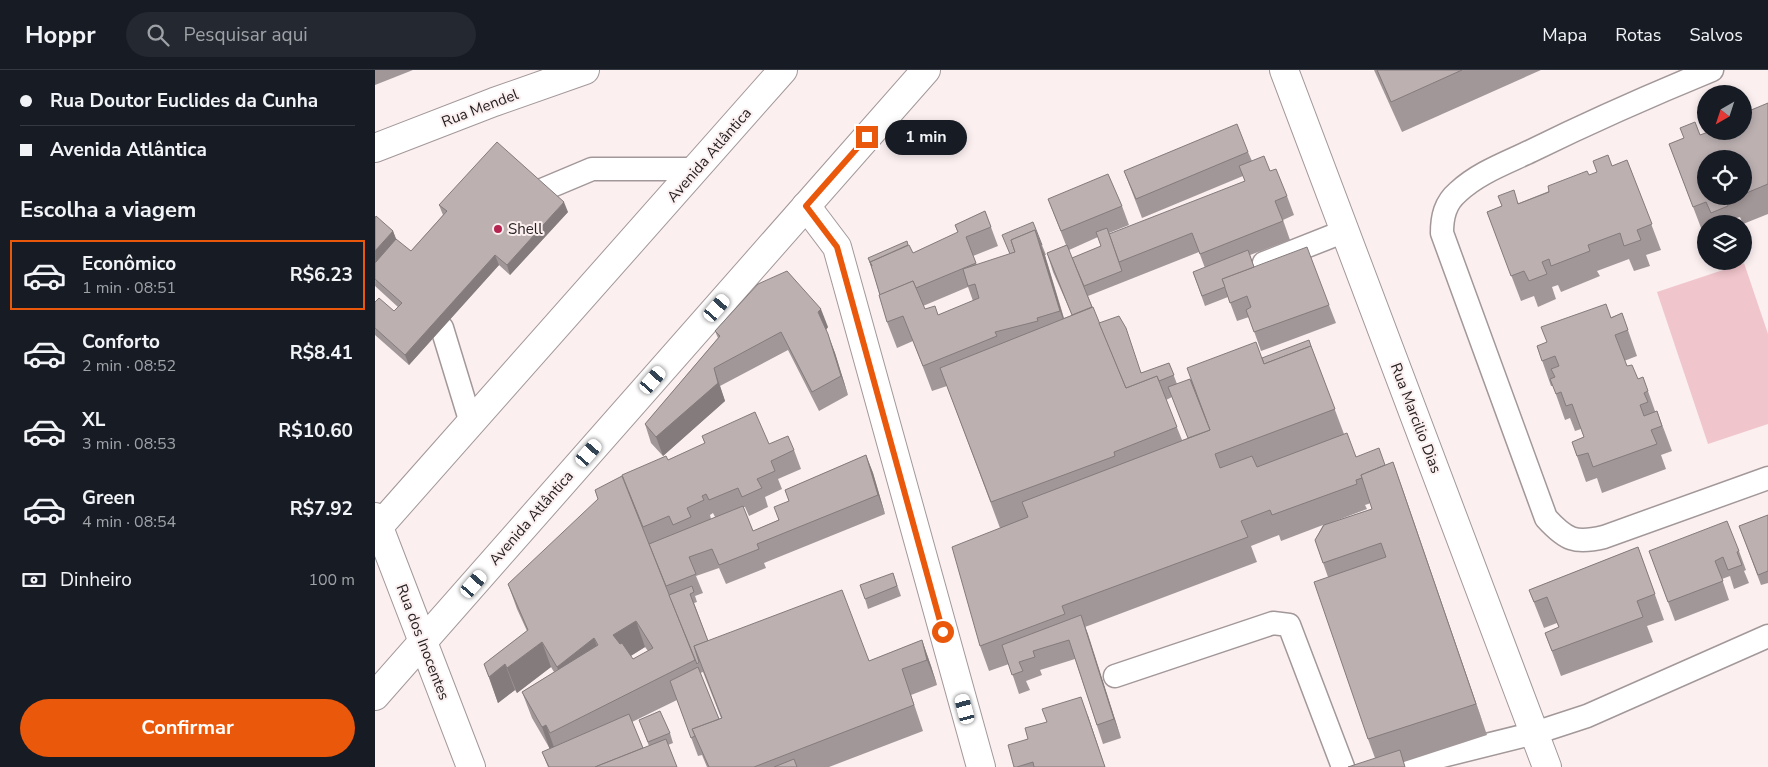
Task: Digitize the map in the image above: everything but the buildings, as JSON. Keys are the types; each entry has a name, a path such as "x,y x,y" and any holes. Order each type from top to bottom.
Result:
{"street":[{"name":"Rua Mendel","path":"375,148 494,102 585,70"},
{"name":"Avenida Atlântica","path":"376,525 471,423 783,70"},
{"name":"Avenida Atlântica","path":"375,696 926,70"},
{"name":"Rua Marcilio Dias","path":"1283,70 1547,767"},
{"path":"806,206 837,247 981,767"},
{"name":"Rua dos Inocentes","path":"376,525 471,767"}],"lane":[{"path":"1712,70 1609,112 1477,178 1457,193 1447,204 1442,220 1442,233 1546,518 1560,533 1577,541 1604,537 1768,478"},
{"path":"542,190 592,169 695,170"},
{"path":"1264,263 1345,231"},
{"path":"442,328 471,423"},
{"path":"1115,676 1273,623 1289,625 1343,767"},
{"path":"1398,767 1535,733 1587,716 1768,636"}],"shaded area":[{"path":"1723,270 1746,270 1768,334 1768,424 1708,444 1657,292"}],"place":[{"name":"Shell","path":"498,229"}],"route":[{"path":"867,137 806,206 837,247 943,632"}]}
